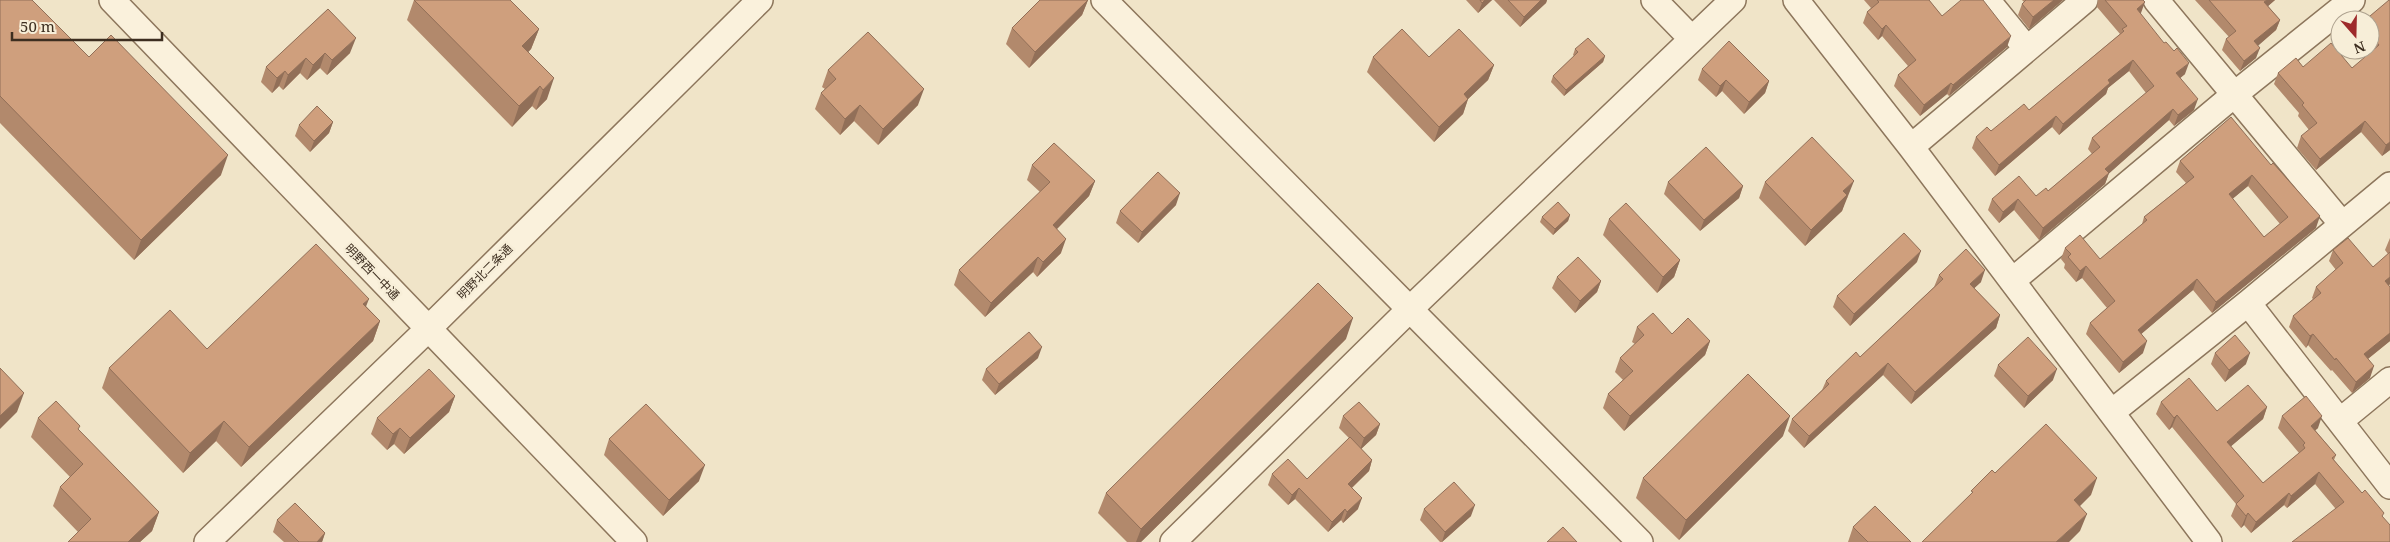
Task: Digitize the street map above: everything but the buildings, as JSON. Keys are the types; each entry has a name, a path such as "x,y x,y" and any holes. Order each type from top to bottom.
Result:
{"street":[{"name":"明野西一中通","path":"112,0 427,330 634,542"},
{"name":"明野北二条通","path":"207,542 427,330 760,0"},
{"path":"1104,0 1411,308 1640,542"},
{"path":"1654,0 1691,38"},
{"path":"1173,542 1411,308 1691,38 1733,0"},
{"path":"1796,0 1911,147 2112,412 2200,539"},
{"path":"1987,0 2026,49"},
{"path":"1911,147 2085,0"},
{"path":"2156,0 2342,224"},
{"path":"2012,281 2347,2"},
{"path":"2112,412 2248,303 2390,185"},
{"path":"2248,303 2390,486"},
{"path":"2340,422 2390,380"}]}
